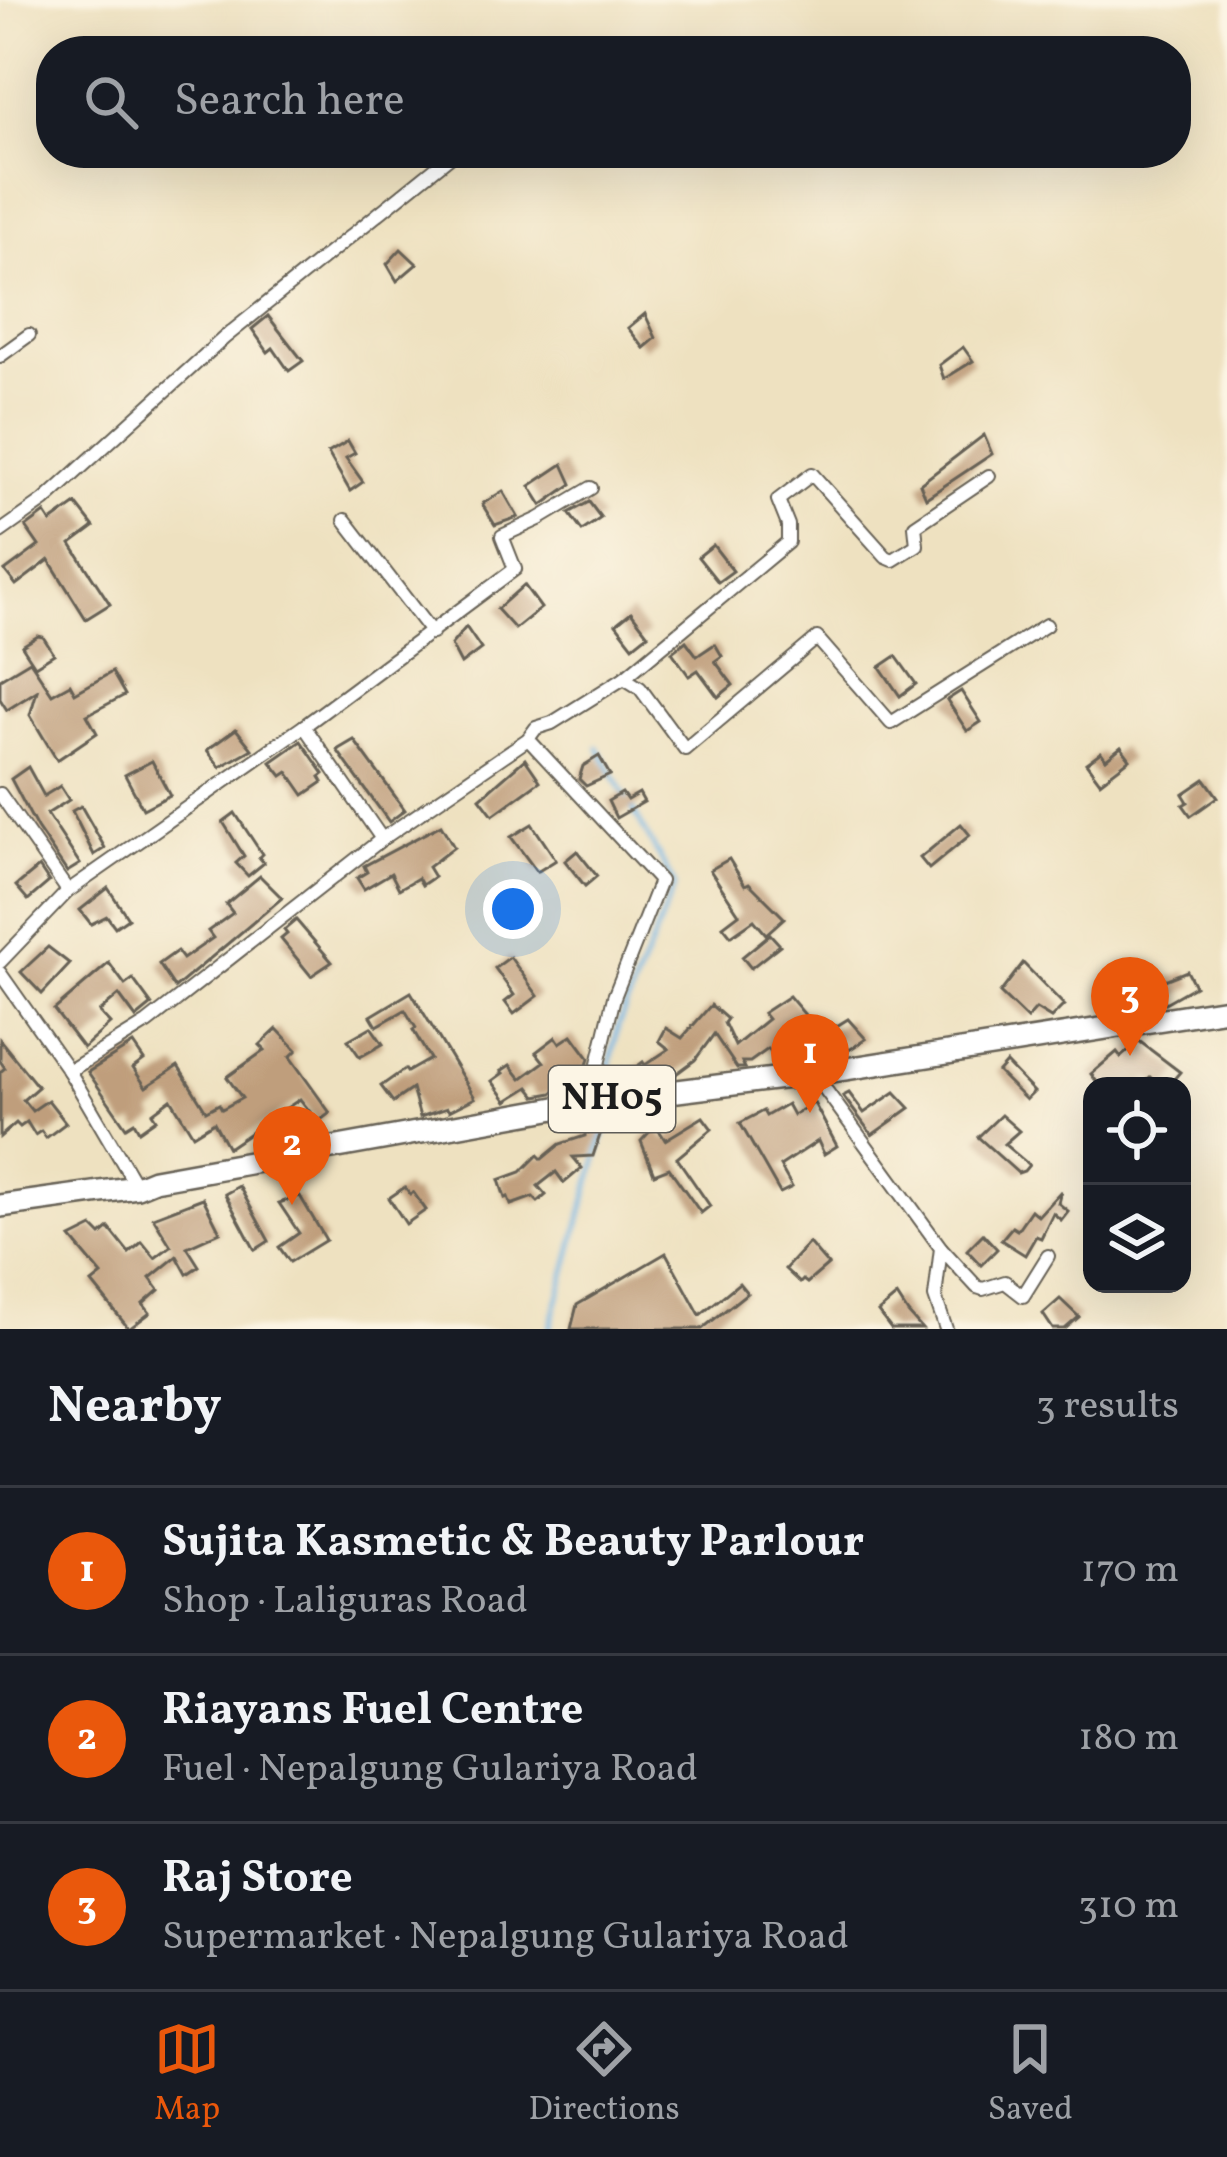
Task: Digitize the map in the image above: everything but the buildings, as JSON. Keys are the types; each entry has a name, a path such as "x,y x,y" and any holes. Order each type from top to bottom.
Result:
{"main road":[{"name":"NH05","path":"0,1206 137,1187 154,1180 590,1102 814,1074 1227,1009"}],"street":[{"path":"0,532 44,501 224,338 435,168"},
{"path":"0,356 29,335"},
{"path":"69,1071 147,1023 382,839 527,739 536,728 624,678 788,542 788,525 778,500 812,473 893,560 916,545 915,526 989,476"},
{"path":"0,962 68,891 304,726 515,569 502,536 591,488"},
{"path":"345,520 432,633"},
{"path":"624,678 640,688 685,749 818,638 891,723 1046,625"},
{"path":"304,726 382,839"},
{"path":"527,739 660,881 614,997 590,1102"},
{"path":"0,794 68,891"},
{"path":"0,974 69,1071 137,1187"},
{"path":"814,1074 941,1248 977,1287 1005,1282 1023,1296 1048,1256"},
{"path":"941,1248 935,1297 946,1329"}],"waterway":[{"path":"598,747 675,885 618,1026 605,1091"},
{"path":"550,1329 607,1122"}],"place":[{"name":"Raj Store","path":"1130,1056"},
{"name":"Sujita Kasmetic & Beauty Parlour","path":"810,1113"},
{"name":"Riayans Fuel Centre","path":"292,1205"}]}
